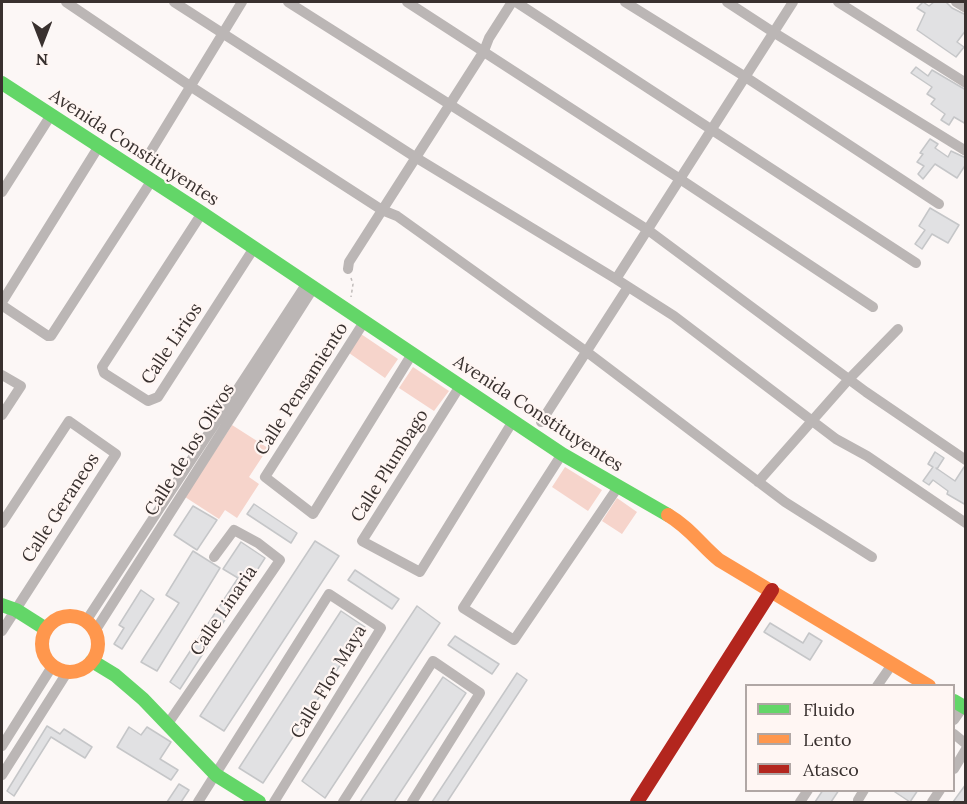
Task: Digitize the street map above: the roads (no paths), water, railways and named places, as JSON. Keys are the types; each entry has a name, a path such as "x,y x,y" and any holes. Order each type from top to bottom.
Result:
{"main road":[{"name":"Avenida Constituyentes","path":"2,83 202,213 562,454 684,524 719,560 926,684"},
{"path":"637,802 772,590"},
{"path":"2,605 16,610 46,629"},
{"path":"75,616 90,626 98,643 97,653 84,668 68,671 53,665 48,660 43,648 43,638 46,629 57,619 75,616"},
{"path":"92,661 115,675 143,699 216,775 258,802"}],"street":[{"path":"66,2 190,86 382,210 397,216 586,352 785,502 872,557"},
{"path":"174,2 415,156 674,316 812,422 836,439 875,461 966,523"},
{"path":"151,151 242,2"},
{"path":"288,2 648,230 849,379 966,459"},
{"path":"407,2 873,307"},
{"path":"348,269 350,262 415,156 514,2 916,263"},
{"path":"625,2 744,76 939,204"},
{"path":"727,2 966,151"},
{"path":"616,279 793,2"},
{"path":"838,2 966,83"},
{"path":"956,2 966,8"},
{"path":"2,192 51,115"},
{"path":"99,146 2,302 3,306 48,336 51,336 152,180"},
{"name":"Calle Lirios","path":"202,213 102,367 104,374 148,401 158,397 254,248"},
{"name":"Calle de los Olivos","path":"90,626 310,285"},
{"path":"541,422 628,286"},
{"name":"Calle Pensamiento","path":"364,322 265,477 313,514 412,354"},
{"path":"758,482 849,379 898,329"},
{"path":"2,375 21,386 2,415"},
{"name":"Calle Plumbago","path":"460,386 362,540 420,572 513,421"},
{"name":"Calle Geraneos","path":"2,523 69,422 116,454 16,610"},
{"path":"562,454 463,608 514,640 618,487"},
{"name":"Calle Linaria","path":"167,725 280,560 258,543 234,530 214,557"},
{"name":"Calle Flor Maya","path":"216,775 329,594 381,628 274,802"},
{"path":"2,631 16,610"},
{"path":"343,802 433,661 480,693 412,802"},
{"path":"879,684 892,663"},
{"path":"2,746 53,665"},
{"path":"2,775 68,671"},
{"path":"955,766 966,749"},
{"path":"198,802 216,775"}]}
